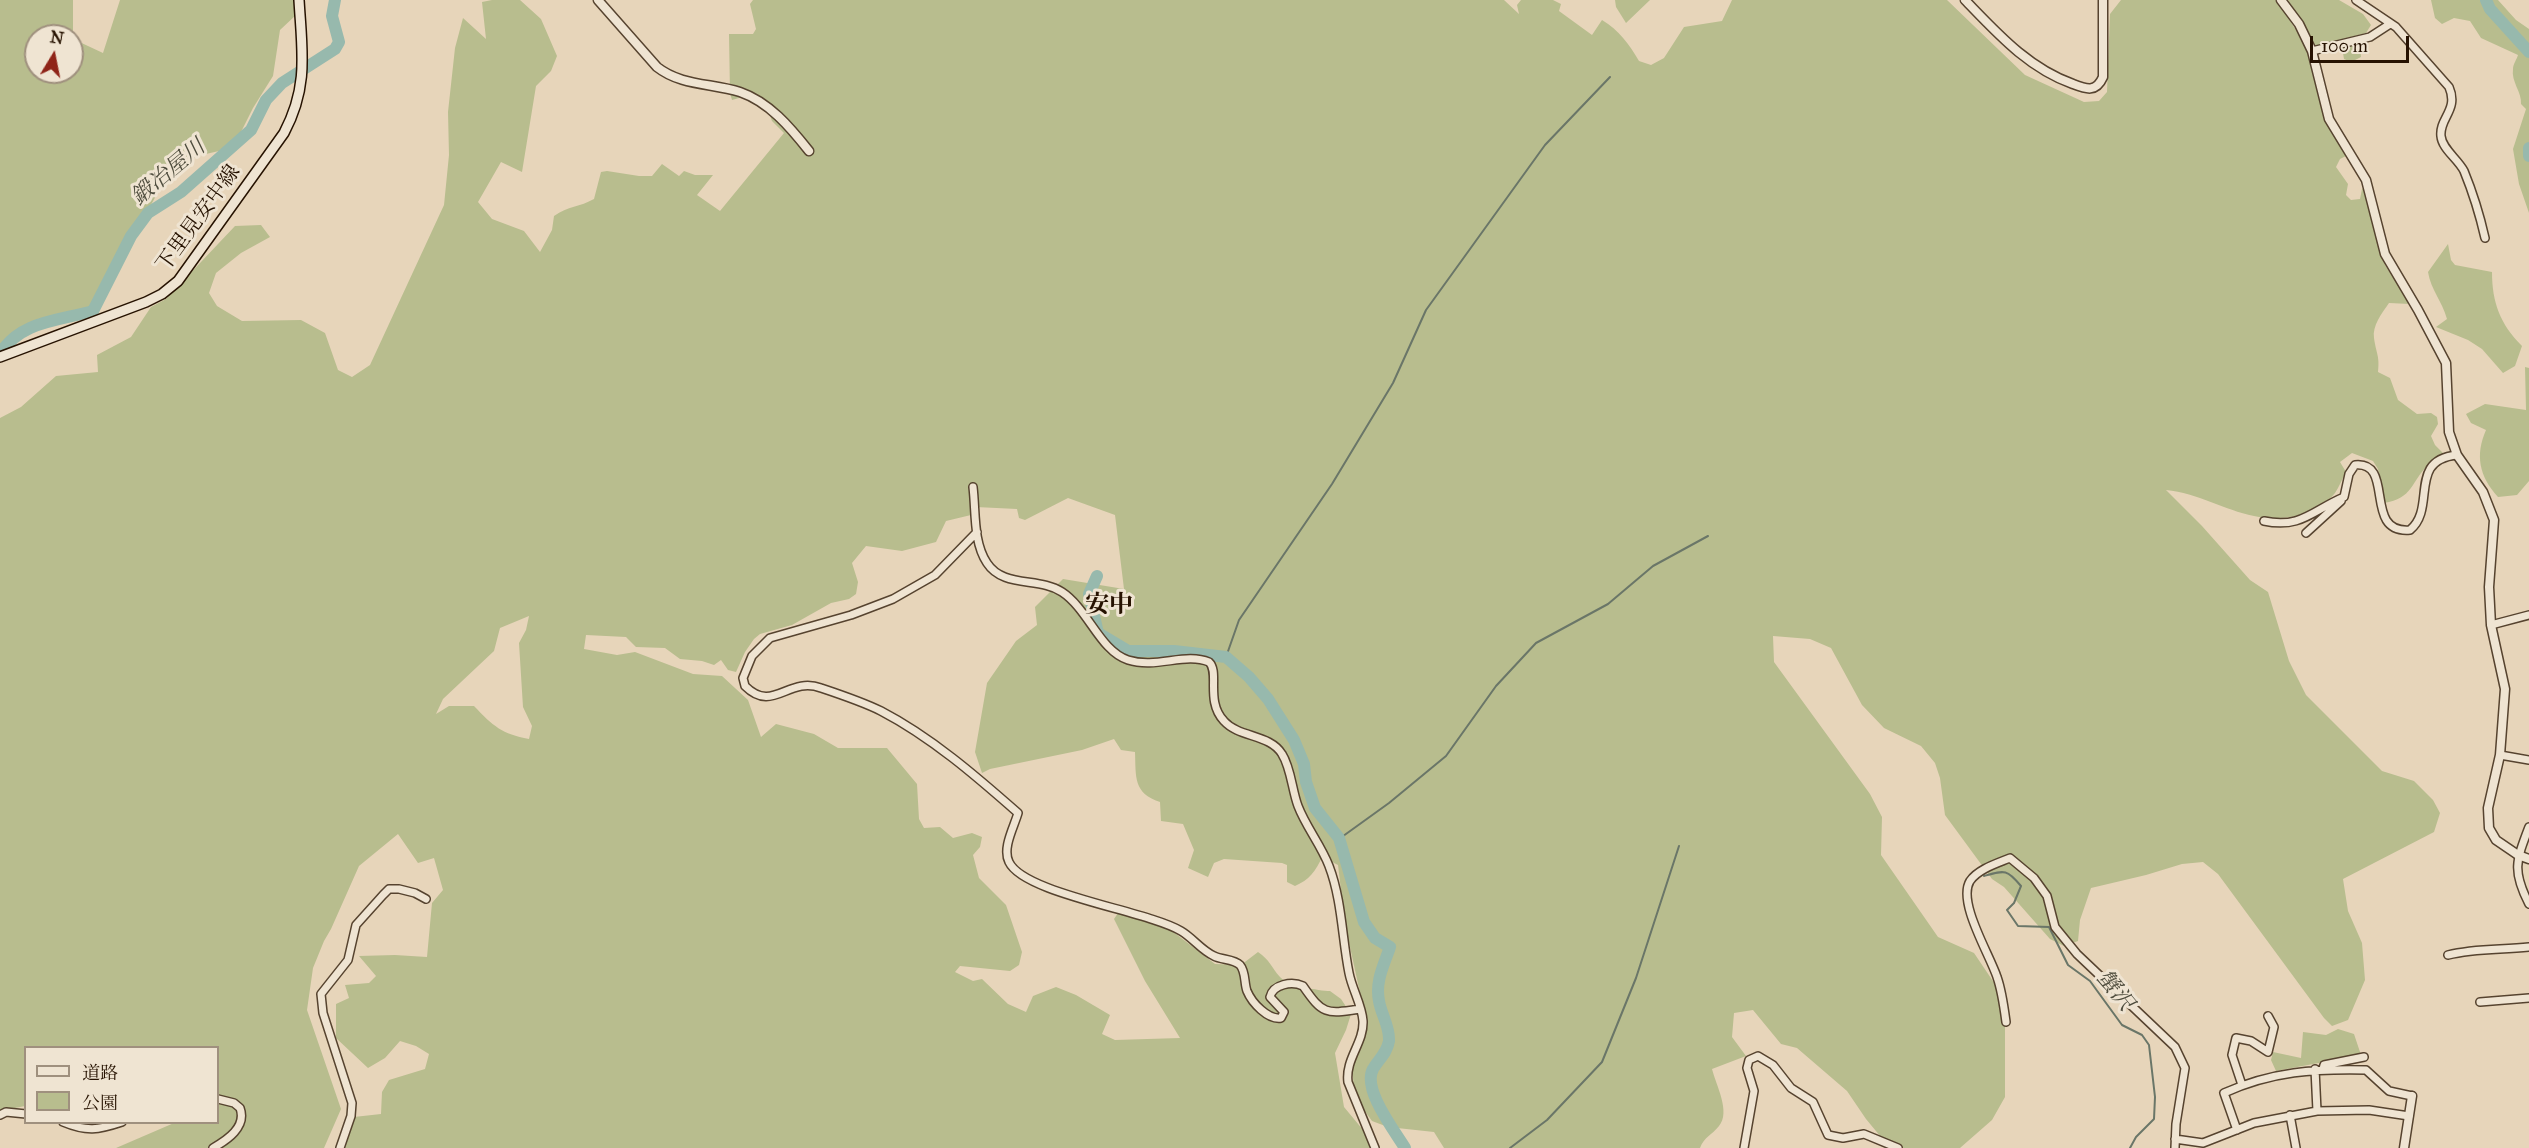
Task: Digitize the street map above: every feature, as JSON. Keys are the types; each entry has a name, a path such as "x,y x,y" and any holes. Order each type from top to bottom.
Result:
{"main road":[{"name":"下里見安中線","path":"4,356 146,303 170,289 178,281 284,133 299,99 302,59 299,0"}],"street":[{"path":"598,0 657,67 668,75 695,84 752,97 768,107 809,151"},
{"path":"1965,0 2035,65 2089,90 2100,84 2103,78 2103,0"},
{"path":"2281,0 2299,24 2312,51 2329,119 2366,180 2385,254 2446,363 2449,432 2457,455 2483,492 2494,520 2489,587 2491,625 2505,689 2500,755 2488,808 2489,828 2496,840 2518,855 2529,859"},
{"path":"2356,0 2399,30 2451,91 2451,111 2442,125 2442,141 2463,170 2481,218 2485,238"},
{"path":"2312,51 2370,37 2390,24"},
{"path":"2306,533 2340,503 2344,497 2351,470 2355,465 2369,466 2375,473 2382,510 2388,523 2398,530 2410,530 2420,518 2427,472 2438,460 2457,455"},
{"path":"974,487 977,532 984,556 991,569 1008,579 1043,584 1060,591 1077,605 1116,654 1126,659 1144,663 1167,663 1195,658 1209,662 1212,665 1214,703 1224,721 1240,732 1268,742 1282,754 1299,810 1326,860 1334,881 1347,965 1360,1009 1362,1029 1347,1073 1359,1111 1375,1148"},
{"path":"2264,521 2290,523 2309,517 2344,497"},
{"path":"977,532 948,564 912,590 861,611 770,638 752,656 743,678 745,686 756,694 768,698 798,685 820,687 870,706 899,722 955,762 1018,813 1007,854 1013,867 1037,882 1182,931 1206,951 1238,964 1244,972 1250,997 1263,1011 1274,1018 1281,1017 1284,1012 1270,997 1270,993 1275,987 1286,984 1303,986 1312,1001 1324,1010 1339,1012 1360,1009"},
{"path":"2491,625 2529,615"},
{"path":"2500,755 2529,760"},
{"path":"2529,827 2518,855 2517,878 2529,904"},
{"path":"2006,1022 1998,979 1972,916 1967,893 1971,879 2010,858 2034,878 2047,897 2055,927 2077,954 2175,1047 2185,1068 2175,1148"},
{"path":"340,1148 351,1116 352,1103 321,1006 321,994 348,960 356,925 389,889 415,893 426,899"},
{"path":"2448,955 2471,949 2494,951 2529,947"},
{"path":"2480,1002 2529,998"},
{"path":"2242,1085 2232,1055 2236,1038 2251,1041 2268,1052 2274,1027 2268,1016"},
{"path":"1744,1148 1754,1091 1747,1068 1749,1060 1758,1056 1773,1065 1791,1088 1813,1101 1828,1135 1843,1138 1864,1134 1898,1148"},
{"path":"2318,1111 2319,1069 2324,1065 2364,1057"},
{"path":"2237,1130 2224,1093 2276,1075 2319,1069 2366,1070 2389,1091 2412,1096 2404,1148"},
{"path":"213,1148 227,1140 242,1118 240,1108 234,1103 219,1099"},
{"path":"2175,1139 2198,1146 2237,1130 2290,1115 2318,1111 2369,1110 2409,1116"},
{"path":"0,1115 6,1112 24,1114"},
{"path":"2290,1115 2296,1148"},
{"path":"68,1124 81,1129 94,1130 115,1124"}],"green space":[{"path":"0,0 73,0 73,24 24,24 24,84 84,84 84,44 103,53 120,0 295,0 296,15 280,30 273,76 239,136 219,151 197,156 167,176 147,212 130,235 95,304 80,313 26,325 13,332 0,348"},
{"path":"520,0 541,19 557,56 551,71 536,86 522,172 501,162 478,202 492,219 524,231 540,252 552,230 554,216 594,199 601,172 652,176 662,164 679,176 684,171 695,175 713,175 697,195 720,211 784,133 772,121 767,108 746,96 732,100 730,93 729,34 753,34 756,29 750,4 753,0 1504,0 1519,14 1517,5 1521,0 1553,0 1561,4 1559,11 1592,35 1602,20 1614,28 1639,61 1651,65 1664,58 1684,27 1722,21 1732,0 1947,0 2025,75 2084,102 2099,101 2107,92 2110,14 2121,0 2277,0 2306,46 2324,111 2348,155 2340,159 2336,167 2348,184 2346,195 2351,200 2360,199 2362,189 2366,186 2385,265 2410,304 2389,303 2378,320 2374,333 2378,372 2390,378 2398,400 2417,414 2431,413 2437,417 2438,424 2431,436 2435,445 2445,455 2429,464 2401,498 2384,503 2378,469 2373,461 2352,453 2340,462 2346,472 2335,493 2327,501 2308,512 2287,517 2254,516 2189,494 2166,490 2250,580 2268,592 2289,661 2306,695 2382,771 2414,781 2433,800 2440,813 2434,832 2343,879 2348,911 2362,943 2365,980 2348,1020 2332,1026 2324,1018 2218,874 2203,862 2182,864 2091,888 2080,920 2078,941 2064,946 2050,939 2004,887 1992,879 1945,815 1940,778 1935,763 1921,746 1884,728 1862,705 1831,648 1810,639 1773,636 1774,662 1870,794 1882,817 1881,855 1938,937 1974,953 2005,999 2005,1097 1992,1120 1960,1148 1890,1148 1847,1091 1797,1048 1781,1044 1753,1010 1734,1013 1732,1037 1746,1056 1712,1069 1724,1113 1719,1126 1700,1148 1444,1148 1434,1132 1388,1127 1372,1121 1354,1089 1351,1055 1365,1016 1345,924 1338,865 1322,857 1312,874 1295,886 1287,882 1287,865 1282,863 1224,859 1214,863 1208,877 1188,868 1194,850 1183,824 1161,821 1160,802 1140,789 1136,776 1135,752 1121,750 1114,739 1082,750 990,769 982,773 975,752 987,683 1016,641 1037,625 1035,607 1063,579 1124,589 1115,515 1068,498 1025,520 1019,518 1017,509 976,507 971,515 946,521 936,542 902,551 866,546 852,563 858,582 856,594 849,599 831,603 792,625 760,634 745,652 736,672 728,670 721,660 714,665 702,661 680,659 665,648 636,647 626,637 586,635 584,649 617,655 635,652 693,674 722,676 748,700 761,737 776,724 814,734 838,748 887,748 917,784 919,819 924,828 940,827 953,838 972,833 982,837 980,847 973,855 979,878 1006,905 1022,952 1019,965 1010,971 960,966 955,972 973,981 982,979 1008,1004 1026,1012 1033,996 1056,987 1076,995 1110,1015 1102,1034 1115,1040 1180,1038 1145,981 1114,919 1120,910 1163,924 1215,964 1241,965 1258,952 1280,977 1289,983 1330,991 1341,999 1351,1014 1335,1053 1344,1107 1378,1148 338,1148 354,1117 381,1114 382,1092 389,1080 425,1069 429,1054 416,1046 400,1041 385,1058 368,1068 336,1038 336,1004 349,998 345,985 369,983 376,976 359,956 427,957 432,903 443,890 434,858 418,863 398,834 359,866 313,968 307,1010 341,1109 324,1148 116,1148 172,1124 219,1124 219,1046 24,1046 24,1106 0,1111 0,418 21,407 56,376 98,372 97,355 131,337 151,307 166,299 235,226 261,225 270,237 241,253 216,273 209,293 217,306 242,321 301,320 325,333 338,370 352,377 370,365 444,205 449,155 448,112 455,48 463,18 486,39 482,2","holes":["529,616 526,630 519,643 523,707 532,726 529,739 512,735 499,728 474,706 449,706 436,714 443,699 494,651 500,628"]},
{"path":"1615,0 1650,0 1626,23 1616,7"},
{"path":"2288,0 2339,0 2363,14 2371,25 2366,33 2316,46"},
{"path":"2431,0 2498,0 2516,20 2529,29 2529,213 2519,184 2513,149 2526,109 2521,104 2513,74 2518,55 2481,38 2470,21 2454,18 2442,24 2435,18"},
{"path":"2360,43 2361,57 2351,62 2344,59 2342,47"},
{"path":"2448,244 2451,260 2455,265 2492,272 2499,312 2514,338 2522,346 2515,366 2503,373 2482,349 2468,340 2436,327 2447,319 2428,272"},
{"path":"2525,367 2529,368 2529,481 2517,495 2498,497 2487,481 2481,465 2481,448 2486,430 2471,423 2466,414 2485,404 2526,410"},
{"path":"2338,1029 2354,1034 2361,1055 2276,1071 2271,1060 2273,1052 2301,1058 2303,1032 2326,1035"}],"waterway":[{"name":"鍛冶屋川","path":"0,354 8,343 29,329 53,320 93,311 131,236 148,213 181,192 251,130 266,100 282,83 335,49 339,42 332,16 335,0"},
{"path":"2486,0 2490,9 2529,52"},
{"path":"1226,657 1239,620 1332,484 1393,383 1426,310 1545,145 1610,77"},
{"path":"2529,148 2529,156"},
{"path":"1339,839 1389,803 1446,756 1496,686 1536,643 1608,604 1653,566 1708,536"},
{"path":"1097,576 1089,594 1098,633 1128,651 1174,651 1226,657 1249,677 1268,699 1294,740 1304,764 1306,782 1315,808 1339,838 1364,922 1375,938 1390,947 1378,987 1380,1006 1389,1041 1371,1077 1375,1098 1405,1148"},
{"path":"1510,1148 1547,1120 1602,1062 1636,978 1679,846"},
{"name":"蟹沢","path":"1984,876 2005,872 2016,880 2021,886 2014,903 2007,910 2018,926 2049,927 2068,965 2090,981 2122,1025 2142,1035 2149,1045 2155,1097 2154,1119 2136,1137 2130,1148"}],"district":[{"name":"安中","path":"1109,606"}]}
